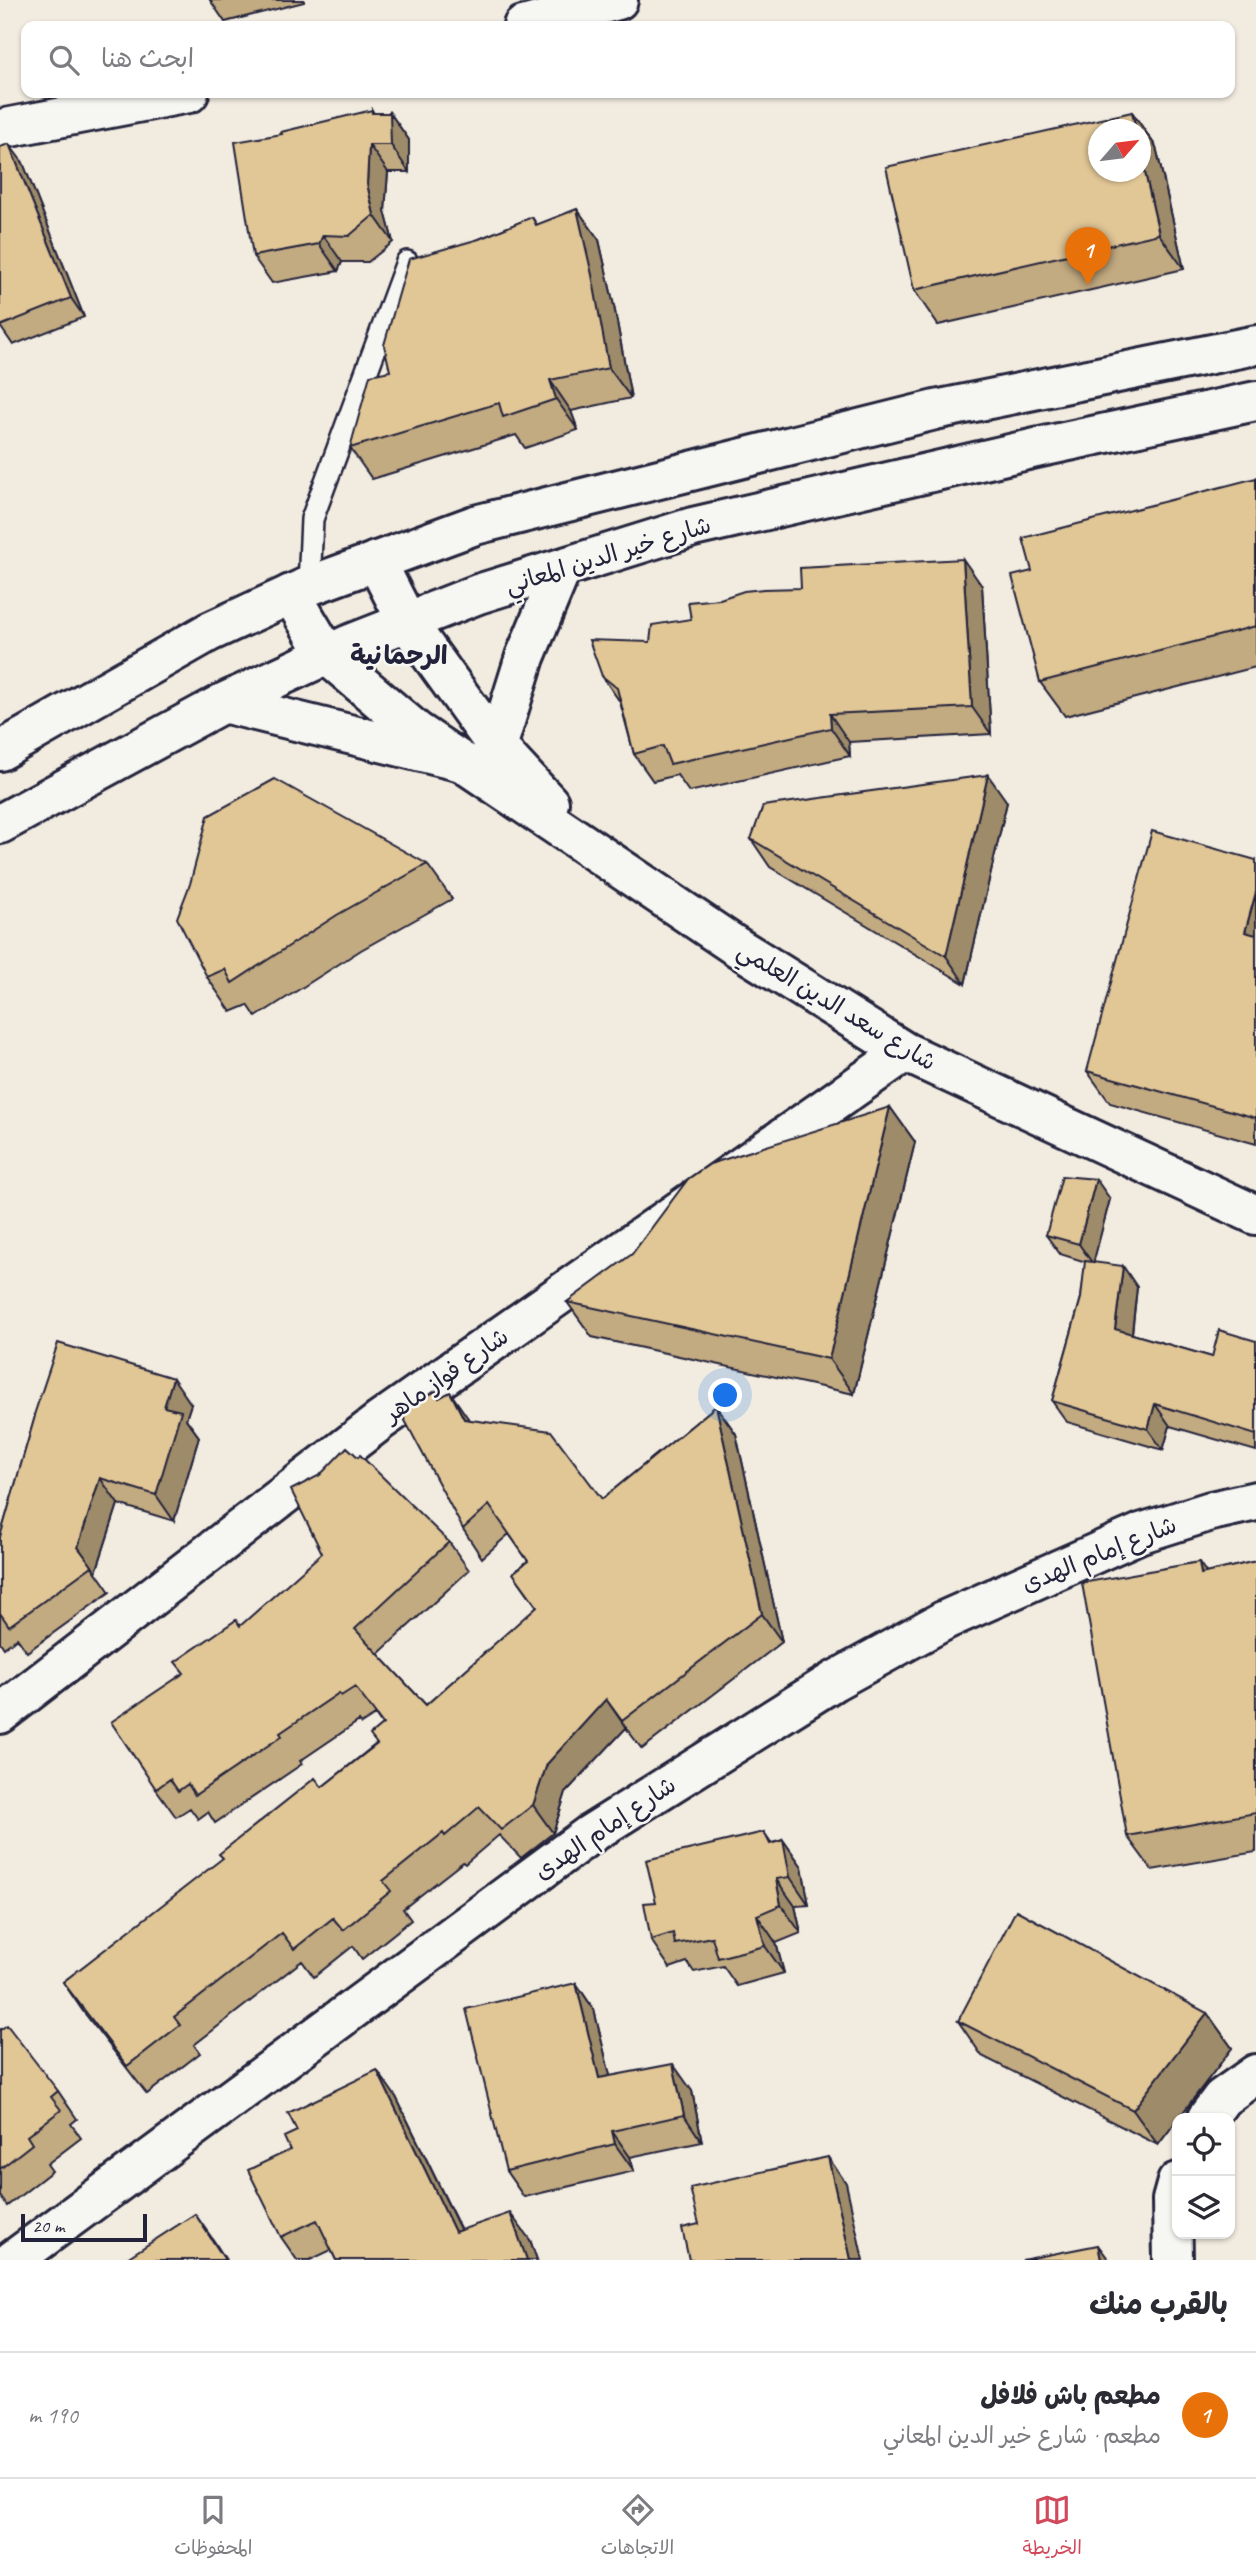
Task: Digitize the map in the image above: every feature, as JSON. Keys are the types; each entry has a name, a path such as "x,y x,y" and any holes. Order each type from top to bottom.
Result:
{"street":[{"path":"541,21 618,0"},
{"path":"0,129 164,98"},
{"path":"0,751 209,632 300,590 475,525 935,410 1256,345"},
{"name":"شارع خير الدين المعاني","path":"0,824 223,703 327,656 478,594 693,527 1036,448 1256,401"},
{"path":"376,561 407,622 497,747 586,843"},
{"path":"497,747 524,657 562,568"},
{"path":"300,590 327,656 416,731 586,843"},
{"path":"223,703 462,762"},
{"name":"شارع سعد الدين العلمي","path":"586,843 734,945 905,1052 1256,1215"},
{"name":"شارع فواز ماهر","path":"0,1714 380,1421 905,1052"},
{"name":"شارع إمام الهدى","path":"13,2260 589,1835 834,1681 945,1620 1141,1533 1211,1511 1256,1501"},
{"path":"1211,2113 1222,2098 1256,2074"},
{"path":"1173,2239 1173,2260"}],"lane":[{"path":"300,590 312,519 407,262"}],"building":[{"path":"372,110 372,113 390,113 391,145 369,145 367,184 374,215 349,236 323,235 319,244 253,256 235,142 282,134 281,132"},
{"path":"1132,112 1134,119 1101,119"},
{"path":"1088,122 1088,182 1147,182 1159,234 914,290 886,167"},
{"path":"9,144 71,298 0,326 0,147"},
{"path":"577,209 609,368 550,380 556,399 503,417 499,403 350,448 370,375 390,371 384,345 409,259 479,239 532,217 536,225"},
{"path":"1256,478 1256,626 1040,682 1012,576 1032,571 1023,538"},
{"path":"963,559 972,707 830,714 831,728 670,764 663,746 634,754 617,688 602,676 589,640 650,642 652,625 691,619 688,602 720,599 744,591 801,588 800,568"},
{"path":"988,775 946,956 751,839 763,806"},
{"path":"275,779 427,864 337,915 232,983 225,969 207,977 177,918 190,884 208,816"},
{"path":"1152,831 1256,860 1256,892 1245,932 1256,935 1256,1118 1087,1071"},
{"path":"890,1107 829,1359 567,1302 632,1254 688,1179 710,1164"},
{"path":"1062,1176 1096,1179 1079,1244 1046,1235"},
{"path":"1085,1261 1123,1266 1115,1329 1212,1357 1219,1330 1256,1341 1256,1435 1155,1404 1148,1429 1052,1401 1081,1298"},
{"path":"58,1343 173,1378 164,1407 181,1411 156,1495 100,1478 78,1547 92,1566 9,1626 0,1613 0,1537 34,1415"},
{"path":"436,1391 439,1398 450,1392 464,1419 551,1431 602,1499 716,1406 762,1614 622,1721 606,1699 547,1764 533,1805 501,1830 479,1807 445,1836 443,1833 383,1881 391,1891 343,1930 333,1918 294,1949 282,1933 174,2017 180,2025 127,2066 63,1982 223,1858 219,1854 315,1778 322,1787 377,1744 370,1735 383,1724 355,1687 341,1696 339,1693 280,1733 282,1736 195,1795 188,1784 178,1791 170,1779 156,1789 111,1722 184,1673 175,1662 236,1620 240,1626 322,1553 291,1490 320,1475 347,1447 358,1457 360,1455 449,1542 355,1629 426,1705 537,1606 513,1573 528,1561 489,1505 463,1529 401,1413 406,1410 405,1407"},
{"path":"1256,1561 1256,1813 1127,1836 1082,1583 1199,1562 1201,1574"},
{"path":"764,1832 770,1844 783,1840 790,1877 776,1879 781,1905 757,1915 765,1946 718,1958 712,1937 675,1944 673,1933 651,1940 644,1903 656,1902 646,1860"},
{"path":"1016,1910 1207,2013 1133,2110 958,2021"},
{"path":"576,1983 599,2078 673,2064 684,2115 612,2131 615,2144 506,2171 466,2009"},
{"path":"7,2025 58,2091 51,2097 61,2110 27,2136 32,2144 0,2169 0,2030"},
{"path":"377,2070 455,2232 510,2213 527,2260 336,2260 317,2220 281,2237 248,2170 290,2150 284,2137 297,2131 288,2113"},
{"path":"828,2157 851,2260 689,2260 682,2228 699,2224 690,2188"},
{"path":"195,2214 225,2260 124,2260"},
{"path":"1098,2245 1101,2260 1022,2260"}],"place":[{"name":"مطعم باش فلافل","path":"1088,285"}],"district":[{"name":"الرحمانية","path":"399,655"}]}
